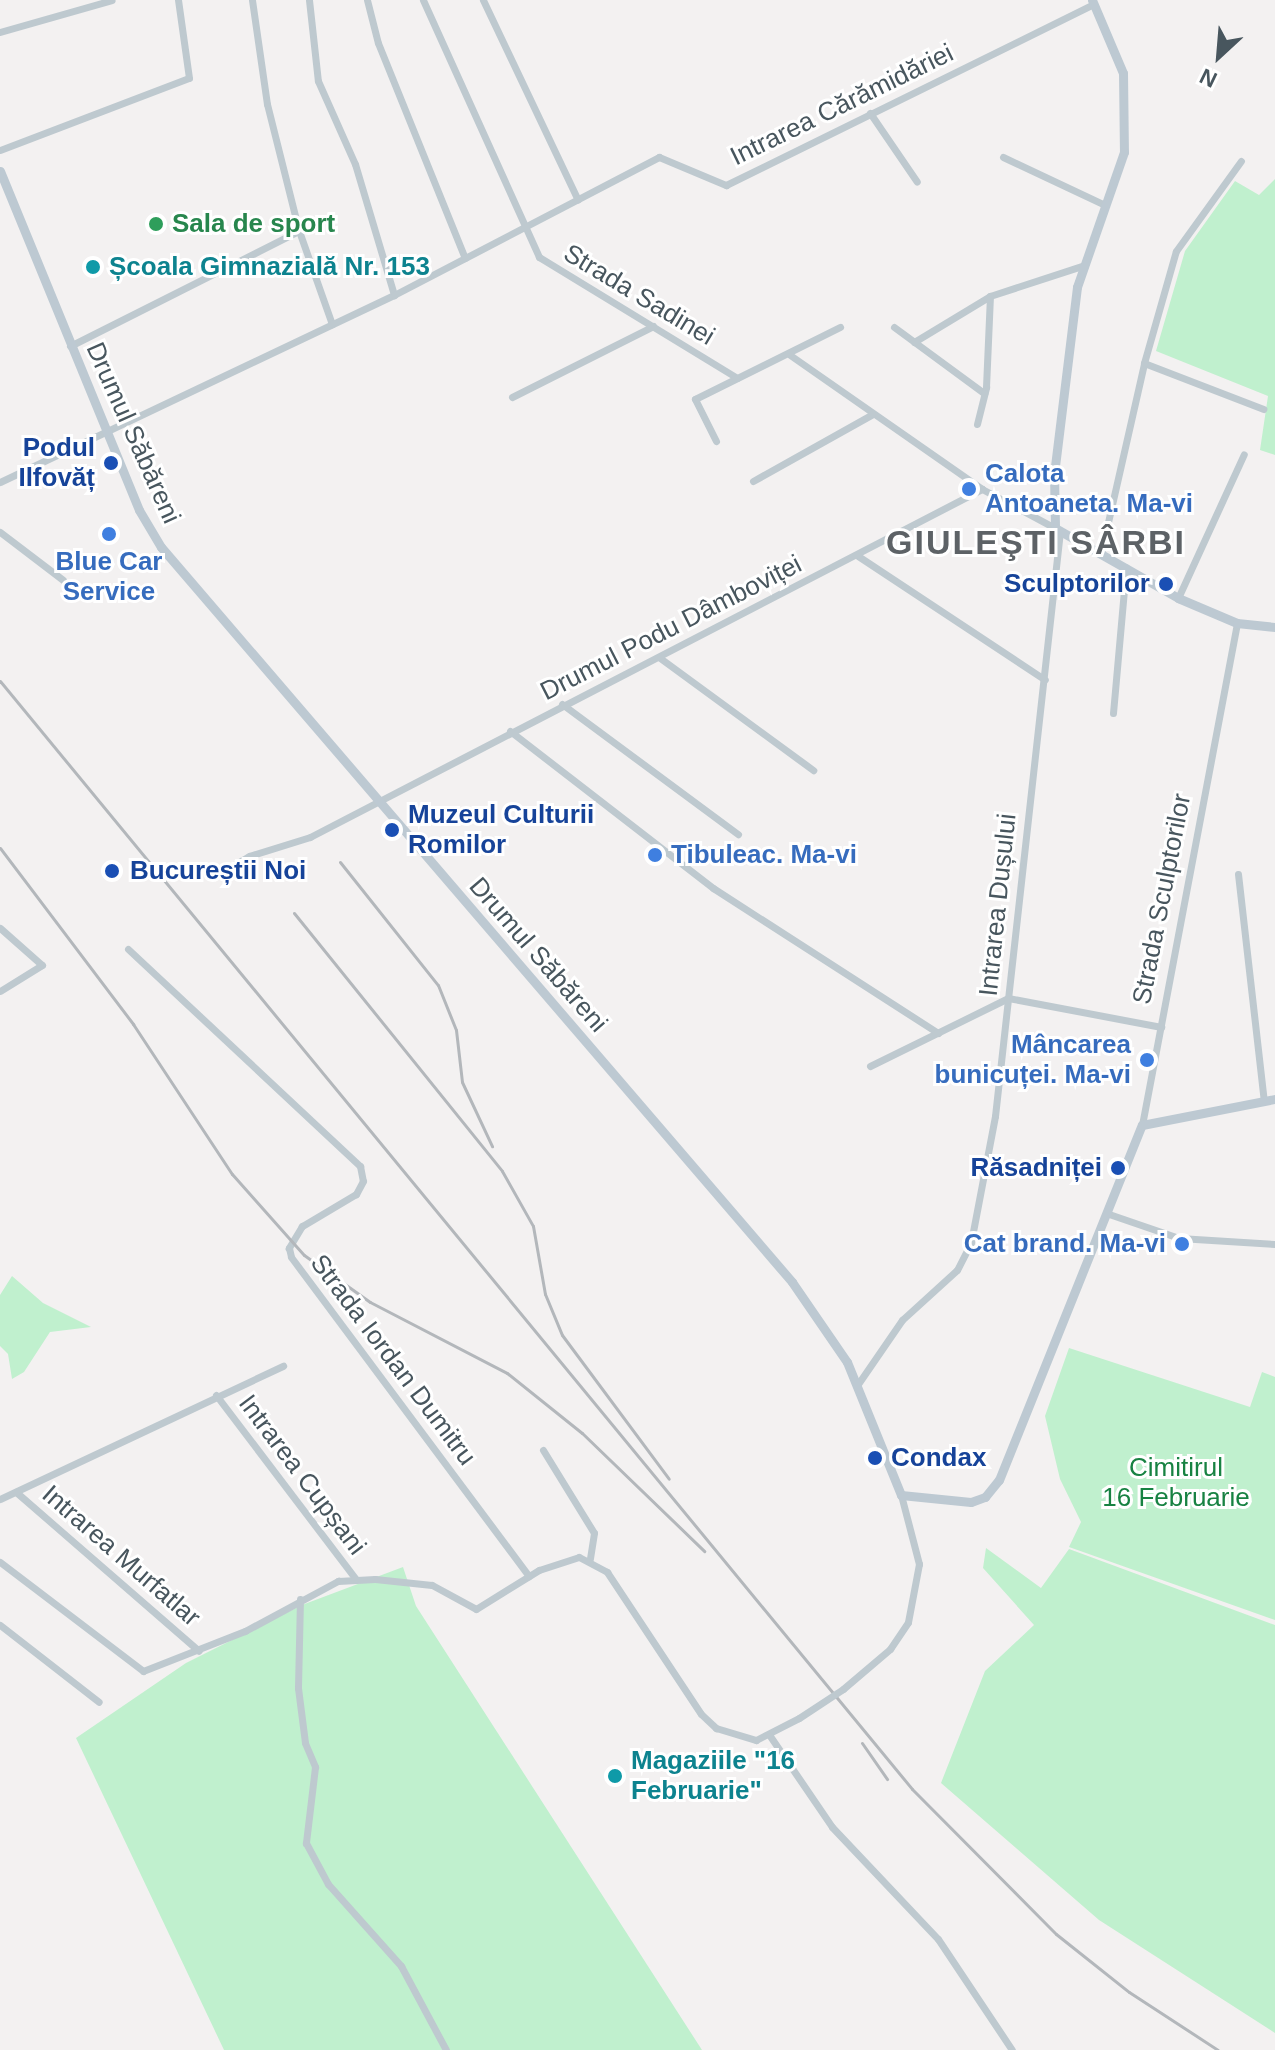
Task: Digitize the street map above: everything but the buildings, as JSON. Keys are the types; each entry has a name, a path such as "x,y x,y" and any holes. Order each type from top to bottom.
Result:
{"main road":[{"path":"1093,2 1117,52 1125,95 1123,164 1082,266 1054,474 1058,529 1178,598 1237,623 1275,627"},
{"name":"Drumul Săbăreni","path":"0,171 105,430 161,547 377,803 792,1282 858,1384 901,1495"},
{"path":"1142,1125 1275,1099"},
{"name":"Strada Sculptorilor","path":"901,1495 971,1502 985,1497 999,1480 1142,1125"}],"street":[{"path":"0,32 112,0"},
{"path":"0,150 189,78 178,0"},
{"path":"252,0 267,104 299,231 332,324"},
{"path":"309,0 318,81 355,164 394,295"},
{"path":"367,0 378,43 465,258"},
{"name":"Strada Sadinei","path":"423,0 539,257 737,378"},
{"path":"483,0 578,200"},
{"name":"Intrarea Cărămidăriei","path":"0,482 394,295 659,157 726,185 1093,2"},
{"path":"870,113 917,182"},
{"path":"1003,157 1105,205"},
{"path":"1101,553 1144,363 1176,251 1241,161"},
{"path":"70,346 299,231"},
{"path":"914,342 990,296 1082,266"},
{"path":"977,424 984,393 990,296"},
{"path":"512,397 653,326"},
{"path":"716,441 695,399 790,355 840,327"},
{"path":"894,327 984,393"},
{"path":"790,355 982,489 1058,529"},
{"path":"1144,363 1263,409"},
{"path":"753,481 873,414"},
{"path":"1178,598 1244,454"},
{"name":"Drumul Podu Dâmboviței","path":"214,877 249,856 310,837 562,704 660,658 858,556 982,489"},
{"name":"Intrarea Dușului","path":"858,1384 902,1320 957,1270 971,1242 995,1116 1045,680 1058,529"},
{"path":"0,532 63,580"},
{"path":"858,556 1045,680"},
{"path":"1113,713 1126,568"},
{"name":"Strada Sculptorilor","path":"1142,1125 1237,623"},
{"path":"660,658 813,770"},
{"path":"562,704 738,834"},
{"path":"510,731 713,888 938,1033"},
{"path":"1238,874 1264,1101"},
{"path":"0,928 42,965 0,991"},
{"name":"Strada Iordan Dumitru","path":"128,949 360,1166 363,1181 356,1194 302,1226 289,1248 291,1257 529,1576"},
{"path":"870,1066 1008,998 1161,1027"},
{"path":"1106,1213 1179,1238 1275,1244"},
{"path":"0,1499 283,1366"},
{"name":"Intrarea Cupșani","path":"216,1395 355,1578"},
{"path":"543,1450 594,1533 590,1559"},
{"name":"Intrarea Murfatlar","path":"16,1492 199,1651"},
{"name":"Drumul Săbăreni","path":"770,1736 843,1689 890,1649 908,1622 919,1564 901,1495"},
{"path":"0,1562 143,1671 199,1651 300,1599 355,1578 432,1585 476,1609 563,1558 590,1559 607,1572 708,1721 744,1739 770,1736 832,1827 938,1939 1012,2050"},
{"path":"300,1599 298,1688 305,1743 315,1767 306,1843 328,1884 365,1920 401,1966 446,2050"},
{"path":"0,1625 99,1702"}],"green space":[{"path":"1275,179 1275,455 1260,450 1268,396 1156,351 1185,251 1235,181 1259,195"},
{"path":"12,1276 43,1303 91,1327 50,1332 24,1372 12,1379 8,1354 0,1346 0,1295"},
{"name":"Cimitirul 16 Februarie","path":"1069,1348 1250,1407 1262,1372 1275,1377 1275,1620 1069,1547 1081,1522 1060,1479 1045,1416"},
{"path":"986,1548 1041,1588 1069,1549 1275,1625 1275,2033 1099,1920 941,1783 985,1671 1034,1625 983,1568"},
{"path":"403,1567 416,1606 702,2050 224,2050 76,1738 186,1663 302,1605"}],"railway":[{"path":"0,681 912,1789 1056,1934 1129,1992 1218,2050"},
{"path":"0,848 133,1024 232,1174 304,1255 370,1302 507,1373 582,1433 704,1551"},
{"path":"340,862 438,985 456,1030 462,1082 492,1146"},
{"path":"294,913 502,1171 533,1226 545,1294 562,1335 669,1479"},
{"path":"862,1743 887,1779"}],"place":[{"name":"Sala de sport","path":"156,224"},
{"name":"Școala Gimnazială Nr. 153","path":"93,267"},
{"name":"Podul Ilfovăț","path":"111,463"},
{"name":"Calota Antoaneta. Ma-vi","path":"969,489"},
{"name":"Blue Car Service","path":"109,534"},
{"name":"Sculptorilor","path":"1166,584"},
{"name":"Muzeul Culturii Romilor","path":"392,830"},
{"name":"Tibuleac. Ma-vi","path":"655,855"},
{"name":"Bucureștii Noi","path":"112,871"},
{"name":"Mâncarea bunicuței. Ma-vi","path":"1147,1060"},
{"name":"Răsadniței","path":"1118,1168"},
{"name":"Cat brand. Ma-vi","path":"1182,1244"},
{"name":"Condax","path":"875,1458"},
{"name":"Magaziile \"16 Februarie\"","path":"615,1776"}],"district":[{"name":"GIULEŞTI SÂRBI","path":"1036,543"}]}
